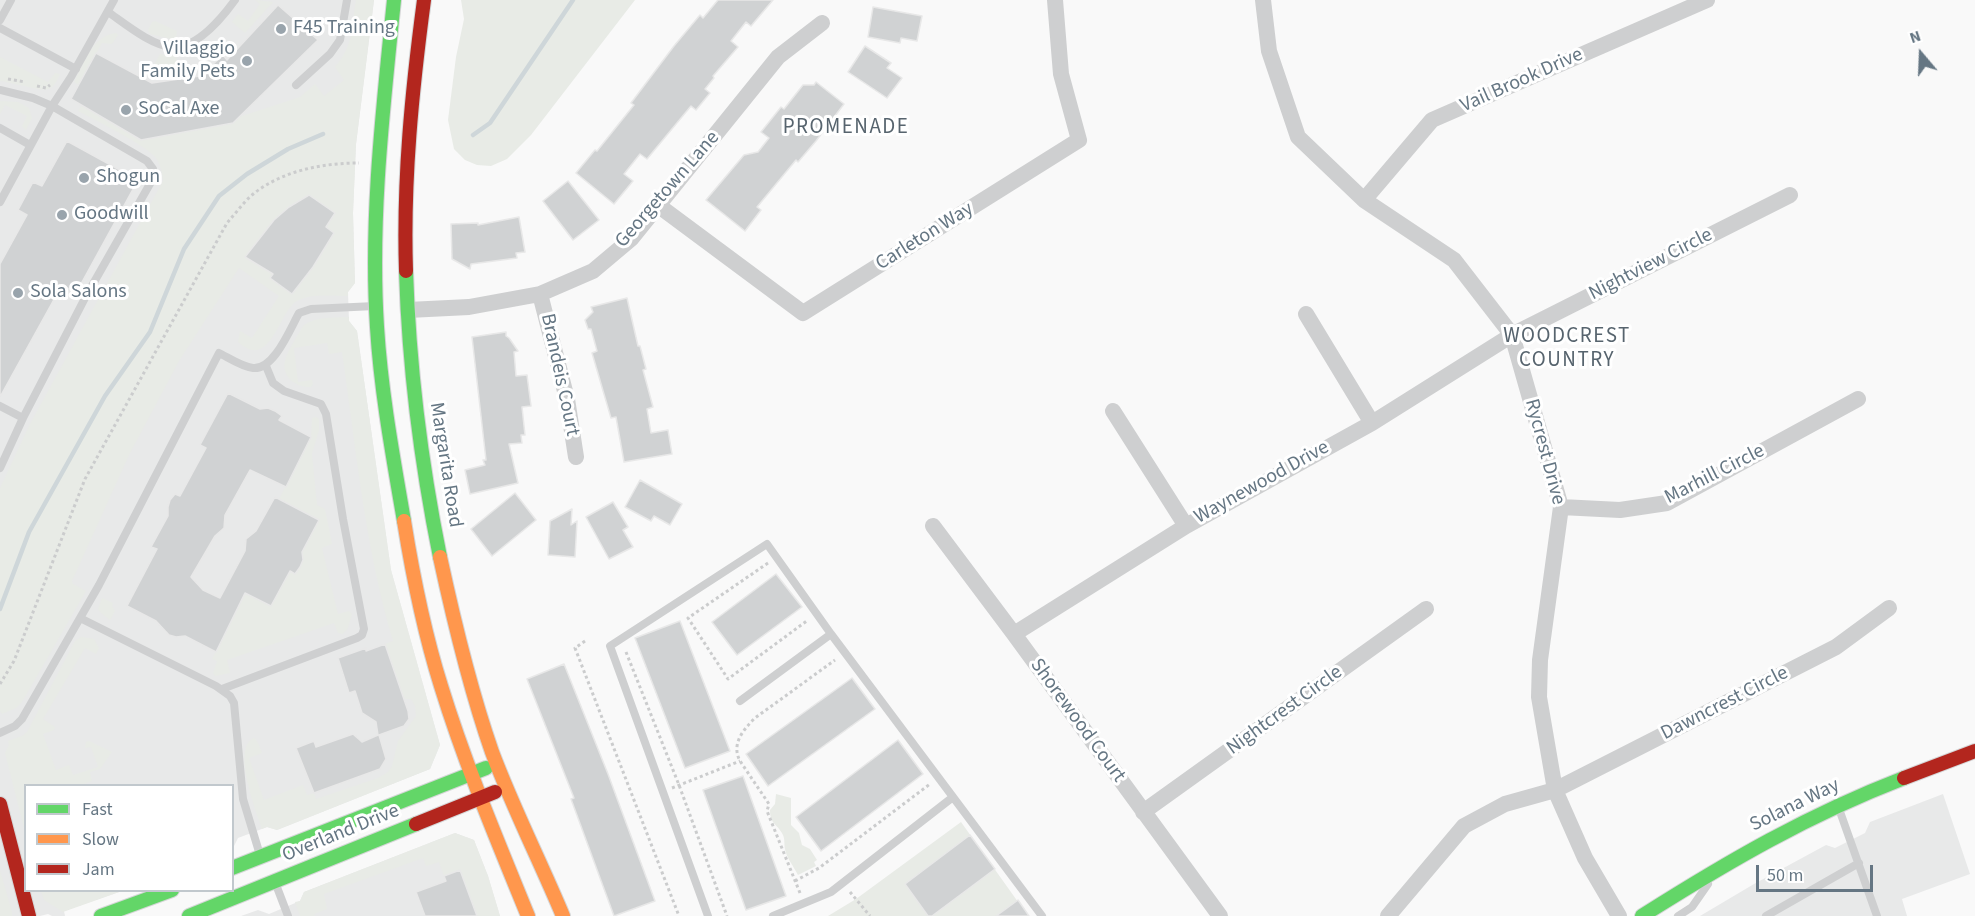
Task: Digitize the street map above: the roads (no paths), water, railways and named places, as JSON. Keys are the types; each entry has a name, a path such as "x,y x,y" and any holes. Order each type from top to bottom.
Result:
{"main road":[{"path":"394,0 379,144 375,242 376,306 385,405 409,556 420,610 441,686 481,798 528,916"},
{"name":"Margarita Road","path":"424,0 406,180 405,255 411,368 438,549 455,624 497,764 563,916"},
{"path":"387,72 395,99 389,159 387,213 389,258"},
{"path":"393,296 398,306 408,310"},
{"name":"Solana Way","path":"1642,916 1780,833 1838,805 1919,771 1975,751"},
{"name":"Overland Drive","path":"234,867 497,764"},
{"name":"Overland Drive","path":"189,916 507,788"},
{"path":"0,804 29,916"},
{"path":"101,916 169,892"}],"street":[{"name":"Carleton Way","path":"659,206 803,313 1079,140 1061,74 1055,0"},
{"name":"Rycrest Drive","path":"1263,0 1269,51 1298,137 1364,200 1454,260 1512,335 1561,507 1540,660 1539,697 1555,790 1586,858 1619,916"},
{"name":"Vail Brook Drive","path":"1364,200 1432,120 1707,0"},
{"name":"Georgetown Lane","path":"408,310 469,307 540,294 593,271 631,239 778,57 822,22"},
{"name":"Nightview Circle","path":"1512,335 1790,195"},
{"name":"Brandeis Court","path":"540,294 567,399 576,457"},
{"path":"1306,314 1372,423"},
{"name":"Waynewood Drive","path":"1014,634 1186,526 1372,423 1512,335"},
{"name":"Marhill Circle","path":"1561,507 1620,510 1667,503 1858,399"},
{"path":"1113,411 1186,526"},
{"name":"Shorewood Court","path":"933,526 1220,916"},
{"name":"Dawncrest Circle","path":"1388,916 1464,826 1505,804 1555,790 1836,647 1889,608"},
{"name":"Nightcrest Circle","path":"1143,812 1426,609"}],"lane":[{"path":"0,20 11,0"},
{"path":"0,202 52,106 76,69 114,0"},
{"path":"108,12 133,30 165,46 175,48 206,33 235,0"},
{"path":"296,85 330,54 340,40 346,0"},
{"path":"0,28 76,69"},
{"path":"0,90 33,98 52,106 147,161 153,169 152,182 85,298 0,468"},
{"path":"0,128 30,145"},
{"path":"0,733 15,726 22,719 80,618 219,353 251,368 266,366 272,360 299,313 311,309 376,306"},
{"path":"222,690 357,638 362,635 364,628 326,414 321,404 284,391 273,383 266,366"},
{"path":"0,406 23,418"},
{"path":"708,916 610,646 767,544 816,614 1041,916"},
{"path":"80,618 230,696 234,704 243,799 261,857"},
{"path":"740,701 831,634"},
{"path":"773,916 831,892 953,797"},
{"path":"1838,805 1877,916"},
{"path":"1766,916 1859,863"},
{"path":"1678,916 1692,907 1719,868"},
{"path":"274,882 288,916"}],"waterway":[{"path":"473,135 490,123 573,0"},
{"path":"0,609 29,532 105,396 150,332 184,249 219,196 247,174 288,149 323,134"}],"place":[{"name":"F45 Training","path":"281,29"},
{"name":"Villaggio Family Pets","path":"247,61"},
{"name":"SoCal Axe","path":"126,110"},
{"name":"Shogun","path":"84,178"},
{"name":"Goodwill","path":"62,215"},
{"name":"Sola Salons","path":"18,293"}],"district":[{"name":"PROMENADE","path":"846,128"},
{"name":"WOODCREST COUNTRY","path":"1567,349"}]}
